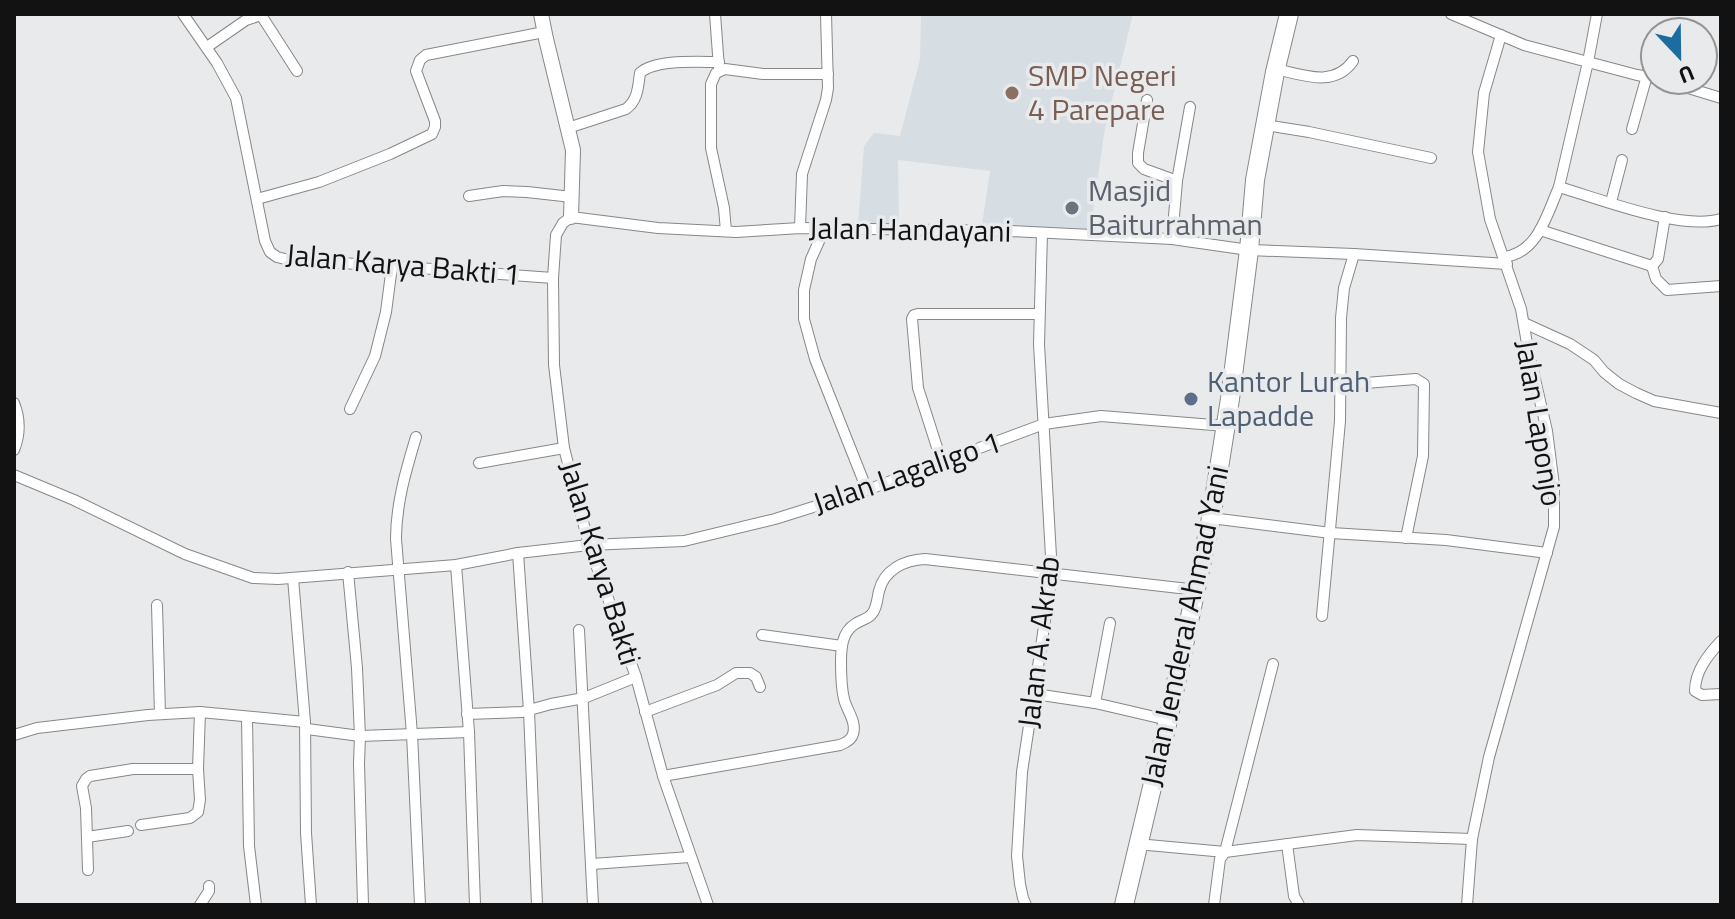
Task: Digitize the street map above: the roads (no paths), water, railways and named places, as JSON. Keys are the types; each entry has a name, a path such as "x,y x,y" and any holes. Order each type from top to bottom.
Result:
{"highway":[{"name":"Jalan Jenderal Ahmad Yani","path":"1124,905 1211,518 1249,250 1255,180 1289,14"}],"street":[{"name":"Jalan Karya Bakti 1","path":"183,14 207,47 236,98 265,241 270,252 277,257 304,262 553,278"},
{"path":"207,47 260,14 297,71"},
{"path":"541,14 574,159 571,217"},
{"path":"715,14 721,67 711,84 711,148 726,231"},
{"path":"800,228 802,174 828,88 826,14"},
{"path":"1451,14 1524,45 1639,75"},
{"path":"1506,261 1524,251 1540,230 1559,187 1597,14"},
{"path":"257,199 319,182 428,137 435,127 435,121 416,71 420,60 426,55 544,32"},
{"name":"Jalan Laponjo","path":"1467,905 1472,839 1489,757 1554,527 1554,486 1547,431 1524,323 1490,219 1478,152 1484,93 1501,35"},
{"path":"1276,69 1323,78 1346,70 1353,61"},
{"path":"568,128 626,109 637,93 640,73 648,67 670,63 763,74 828,74"},
{"path":"1632,129 1644,96"},
{"path":"1147,100 1138,163 1144,169 1177,181"},
{"path":"1172,239 1177,181 1190,107"},
{"path":"1265,125 1431,158"},
{"path":"1611,202 1622,160"},
{"path":"1559,187 1688,222 1721,219"},
{"path":"469,196 503,191 572,197"},
{"name":"Jalan Handayani","path":"571,217 658,228 736,232 825,228 1042,233 1172,239 1249,250 1506,261"},
{"name":"Jalan Karya Bakti","path":"571,217 556,235 553,278 554,365 564,448 589,545 636,677 663,776 708,905"},
{"path":"1652,266 1658,259 1665,217"},
{"path":"825,228 811,259 804,290 804,319 815,359 867,490"},
{"path":"1540,230 1652,266"},
{"name":"Jalan A. Akrab","path":"1026,905 1017,856 1022,772 1052,574 1039,314 1042,233"},
{"path":"1322,616 1340,421 1341,318 1344,288 1354,254"},
{"path":"350,409 375,356 386,312 392,266"},
{"path":"1652,266 1656,279 1667,290 1721,286"},
{"path":"942,463 918,388 914,315 1039,314"},
{"path":"1524,323 1570,344 1594,360 1619,384 1636,393 1654,401 1721,413"},
{"path":"1340,385 1416,379 1424,384 1423,456 1406,538"},
{"path":"14,403 18,424 14,450"},
{"name":"Jalan Lagaligo 1","path":"14,475 74,500 185,554 253,578 293,578 456,565 518,553 589,545 684,541 775,519 867,490 1044,424 1101,416 1226,426"},
{"path":"416,437 396,525 412,734 420,905"},
{"path":"479,463 564,448"},
{"path":"1211,518 1331,533 1446,540 1547,553"},
{"path":"518,553 529,711 537,905"},
{"path":"663,776 840,745 848,741 853,735 854,724 844,702 842,687 842,646 846,632 871,616 876,608 882,580 909,560 925,559 1197,590"},
{"path":"456,565 469,732 475,905"},
{"path":"348,572 357,668 363,905"},
{"path":"293,578 306,726 306,833 311,905"},
{"path":"157,605 160,714"},
{"path":"1095,703 1110,623"},
{"path":"579,630 593,905"},
{"path":"762,635 842,646"},
{"path":"1721,641 1695,680 1695,691 1702,695 1721,694"},
{"path":"1214,905 1220,859 1225,852 1273,664"},
{"path":"645,712 717,685 736,673 750,673 756,677 760,687"},
{"path":"467,714 529,711 584,698 636,677"},
{"path":"1035,694 1095,703 1168,720"},
{"path":"14,735 37,728 200,712 360,736 469,732"},
{"path":"141,825 196,815 200,800 200,712"},
{"path":"247,717 249,846 256,905"},
{"path":"88,870 82,786 86,779 133,769 198,769"},
{"path":"87,837 128,831"},
{"path":"1137,844 1225,852 1357,835 1472,839"},
{"path":"1287,844 1294,896 1299,905"},
{"path":"592,864 690,857"},
{"path":"200,905 209,886"}],"place":[{"name":"SMP Negeri 4 Parepare","path":"1012,93"},
{"name":"Masjid Baiturrahman","path":"1072,208"},
{"name":"Kantor Lurah Lapadde","path":"1191,399"}]}
